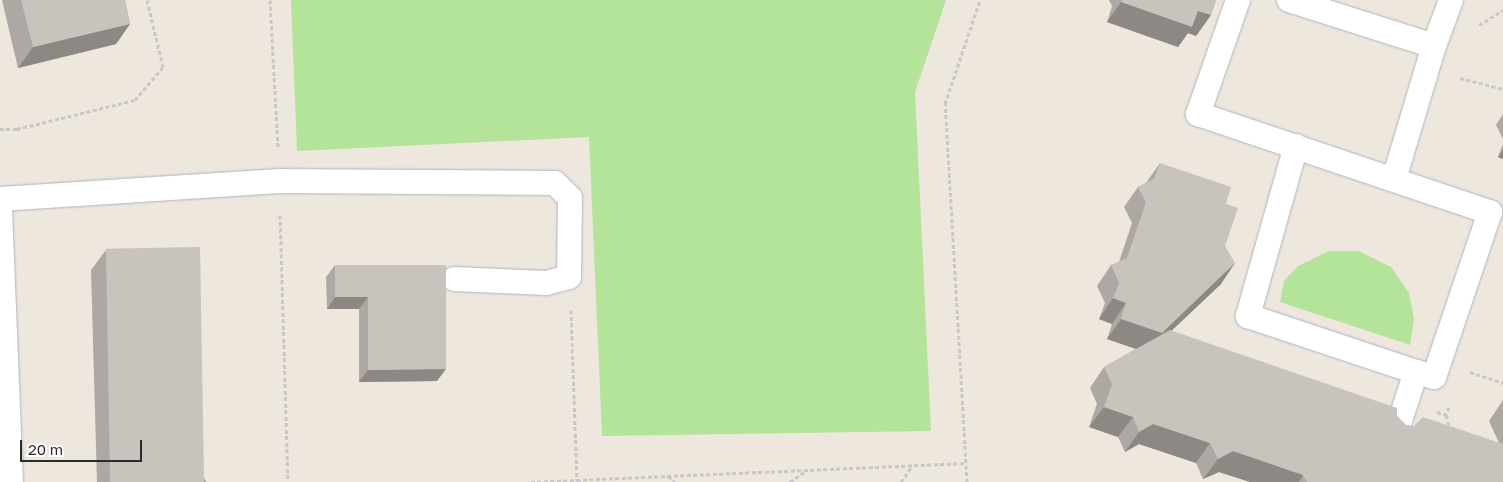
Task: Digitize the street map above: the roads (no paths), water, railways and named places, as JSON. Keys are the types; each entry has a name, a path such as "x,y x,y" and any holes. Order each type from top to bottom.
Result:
{"lane":[{"path":"1238,0 1198,114 1296,146 1490,212 1434,377 1248,316 1296,146"},
{"path":"1290,0 1434,46"},
{"path":"1394,179 1434,46 1451,0"},
{"path":"0,199 279,181 555,183 570,198 569,277 546,283 454,279"},
{"path":"0,209 12,482"},
{"path":"1396,433 1416,372"}]}
